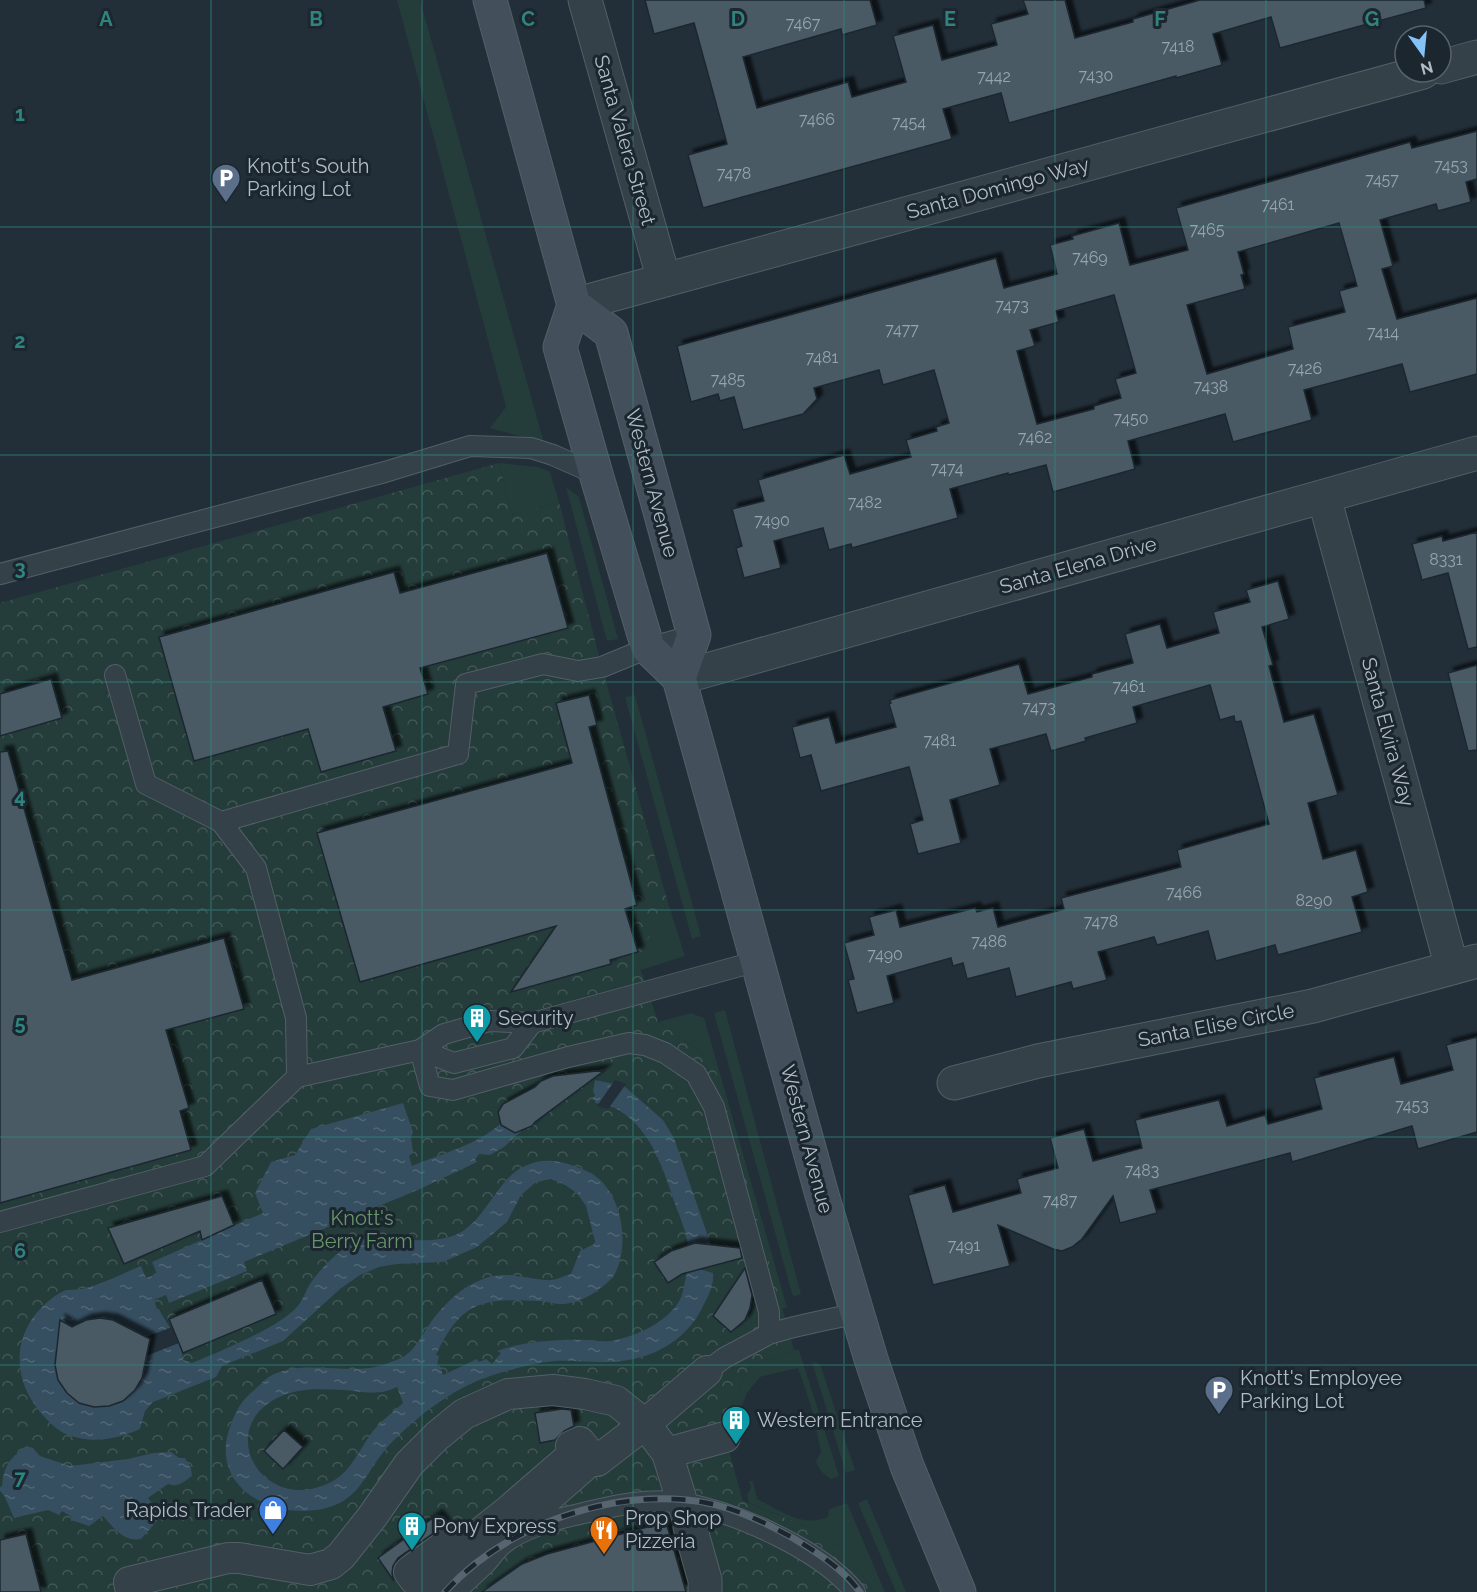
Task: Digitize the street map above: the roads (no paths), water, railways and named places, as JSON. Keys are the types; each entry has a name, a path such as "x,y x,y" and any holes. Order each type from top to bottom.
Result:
{"main road":[{"path":"490,0 574,305 560,347 648,648 679,678 693,635"},
{"name":"Western Avenue","path":"574,305 611,333 693,635"},
{"name":"Western Avenue","path":"679,678 822,1195 857,1313 907,1466 959,1592"}],"street":[{"name":"Santa Valera Street","path":"585,0 664,279"},
{"path":"1453,64 1477,57"},
{"name":"Santa Domingo Way","path":"574,305 1393,80"},
{"name":"Santa Elena Drive","path":"679,678 1477,453"},
{"name":"Santa Elvira Way","path":"1324,496 1465,964"},
{"name":"Santa Elise Circle","path":"954,1083 1038,1061 1313,1006 1465,964"},
{"path":"597,1461 707,1371"},
{"path":"131,1592 129,1582 228,1558 310,1570 331,1564 341,1556 372,1517 409,1464 437,1436 464,1414 508,1394 553,1390 616,1401 645,1424 667,1453 705,1580 705,1592"},
{"path":"667,1453 725,1437"},
{"path":"580,1442 587,1451 425,1586 410,1572 453,1540 460,1549 576,1452 571,1446 580,1442"}],"lane":[{"path":"0,574 385,472 470,446 531,448 596,474"},
{"path":"221,822 458,754 466,684 543,664 578,671 602,667 648,648 693,635"},
{"path":"115,675 146,784 221,822 256,868 297,1018 297,1077"},
{"path":"0,1222 205,1166 297,1077 420,1050 444,1034 490,1021 532,1023 758,961"},
{"path":"420,1050 454,1063 513,1048 532,1023"},
{"path":"420,1050 430,1086 453,1090 568,1057 628,1043 645,1045 665,1053 696,1074 714,1107 769,1312 769,1334"},
{"path":"707,1371 724,1358 769,1334 857,1313"},
{"path":"455,1592 485,1565 504,1543 597,1461"},
{"path":"504,1543 555,1519 609,1507 647,1503 686,1515 737,1518 809,1554 845,1580 855,1592"}],"water":[{"path":"595,1080 624,1086 663,1120 674,1138 711,1245 695,1243 688,1245 684,1228 652,1147 636,1124 625,1115 613,1107 595,1103 595,1100 592,1100 595,1095 593,1091"},
{"path":"403,1103 413,1132 411,1137 413,1153 409,1156 412,1166 481,1138 501,1123 516,1133 520,1128 528,1125 504,1147 490,1155 479,1154 475,1160 477,1162 420,1189 244,1262 247,1271 169,1303 166,1295 154,1300 157,1309 177,1340 183,1360 192,1363 216,1353 247,1339 288,1315 298,1305 321,1270 338,1254 356,1242 373,1239 435,1240 463,1231 480,1216 516,1171 531,1163 543,1161 562,1162 591,1173 599,1179 612,1196 620,1217 623,1238 622,1252 616,1272 602,1287 571,1303 502,1301 488,1303 465,1313 445,1337 436,1355 439,1356 437,1365 440,1366 443,1375 477,1359 479,1362 486,1359 492,1364 501,1353 497,1351 519,1345 565,1340 611,1341 639,1333 657,1323 672,1310 682,1296 687,1273 699,1269 713,1273 709,1293 700,1312 682,1335 645,1356 617,1362 539,1363 493,1375 453,1393 429,1409 396,1438 352,1495 340,1503 307,1511 289,1510 256,1499 243,1489 233,1477 227,1462 226,1446 230,1427 244,1400 272,1375 300,1368 358,1369 386,1364 410,1352 445,1305 462,1290 484,1278 510,1275 549,1280 571,1274 580,1251 594,1244 595,1241 586,1206 577,1193 565,1185 551,1179 545,1180 535,1183 521,1195 507,1222 477,1247 443,1262 396,1264 379,1267 360,1275 340,1289 283,1341 222,1366 216,1377 153,1402 145,1411 140,1429 114,1438 96,1440 77,1438 60,1431 40,1412 30,1397 23,1382 20,1366 20,1350 24,1335 41,1308 63,1291 95,1285 141,1266 146,1278 157,1274 152,1262 263,1213 255,1193 271,1162 295,1155 311,1129","holes":["100,1318 123,1324 132,1332 137,1345 142,1376 138,1387 130,1395 111,1405 100,1406 80,1402 71,1397 63,1389 55,1367 58,1346 70,1330 89,1320","397,1387 403,1403 376,1427 351,1465 333,1481 308,1489 287,1488 269,1480 256,1466 249,1449 249,1430 258,1413 277,1398 293,1392 310,1390 327,1389 371,1393 384,1392"]},
{"path":"26,1446 33,1448 40,1456 70,1466 171,1452 179,1458 185,1458 191,1468 192,1476 178,1485 168,1484 148,1498 155,1507 157,1521 141,1539 124,1536 103,1516 89,1526 71,1520 72,1517 62,1511 59,1515 48,1510 14,1518 0,1487 8,1463"}],"railway":[{"path":"445,1592 469,1569 495,1550 556,1519 621,1502 655,1499 701,1502 755,1519 793,1538 821,1556 846,1576 860,1592"}],"place":[{"name":"Knott's South Parking Lot","path":"226,204"},
{"name":"Security","path":"477,1044"},
{"name":"Knott's Employee Parking Lot","path":"1219,1416"},
{"name":"Western Entrance","path":"736,1446"},
{"name":"Rapids Trader","path":"273,1536"},
{"name":"Pony Express","path":"412,1552"},
{"name":"Prop Shop Pizzeria","path":"604,1556"}],"park label":[{"name":"Knott's Berry Farm","path":"362,1230"}]}
